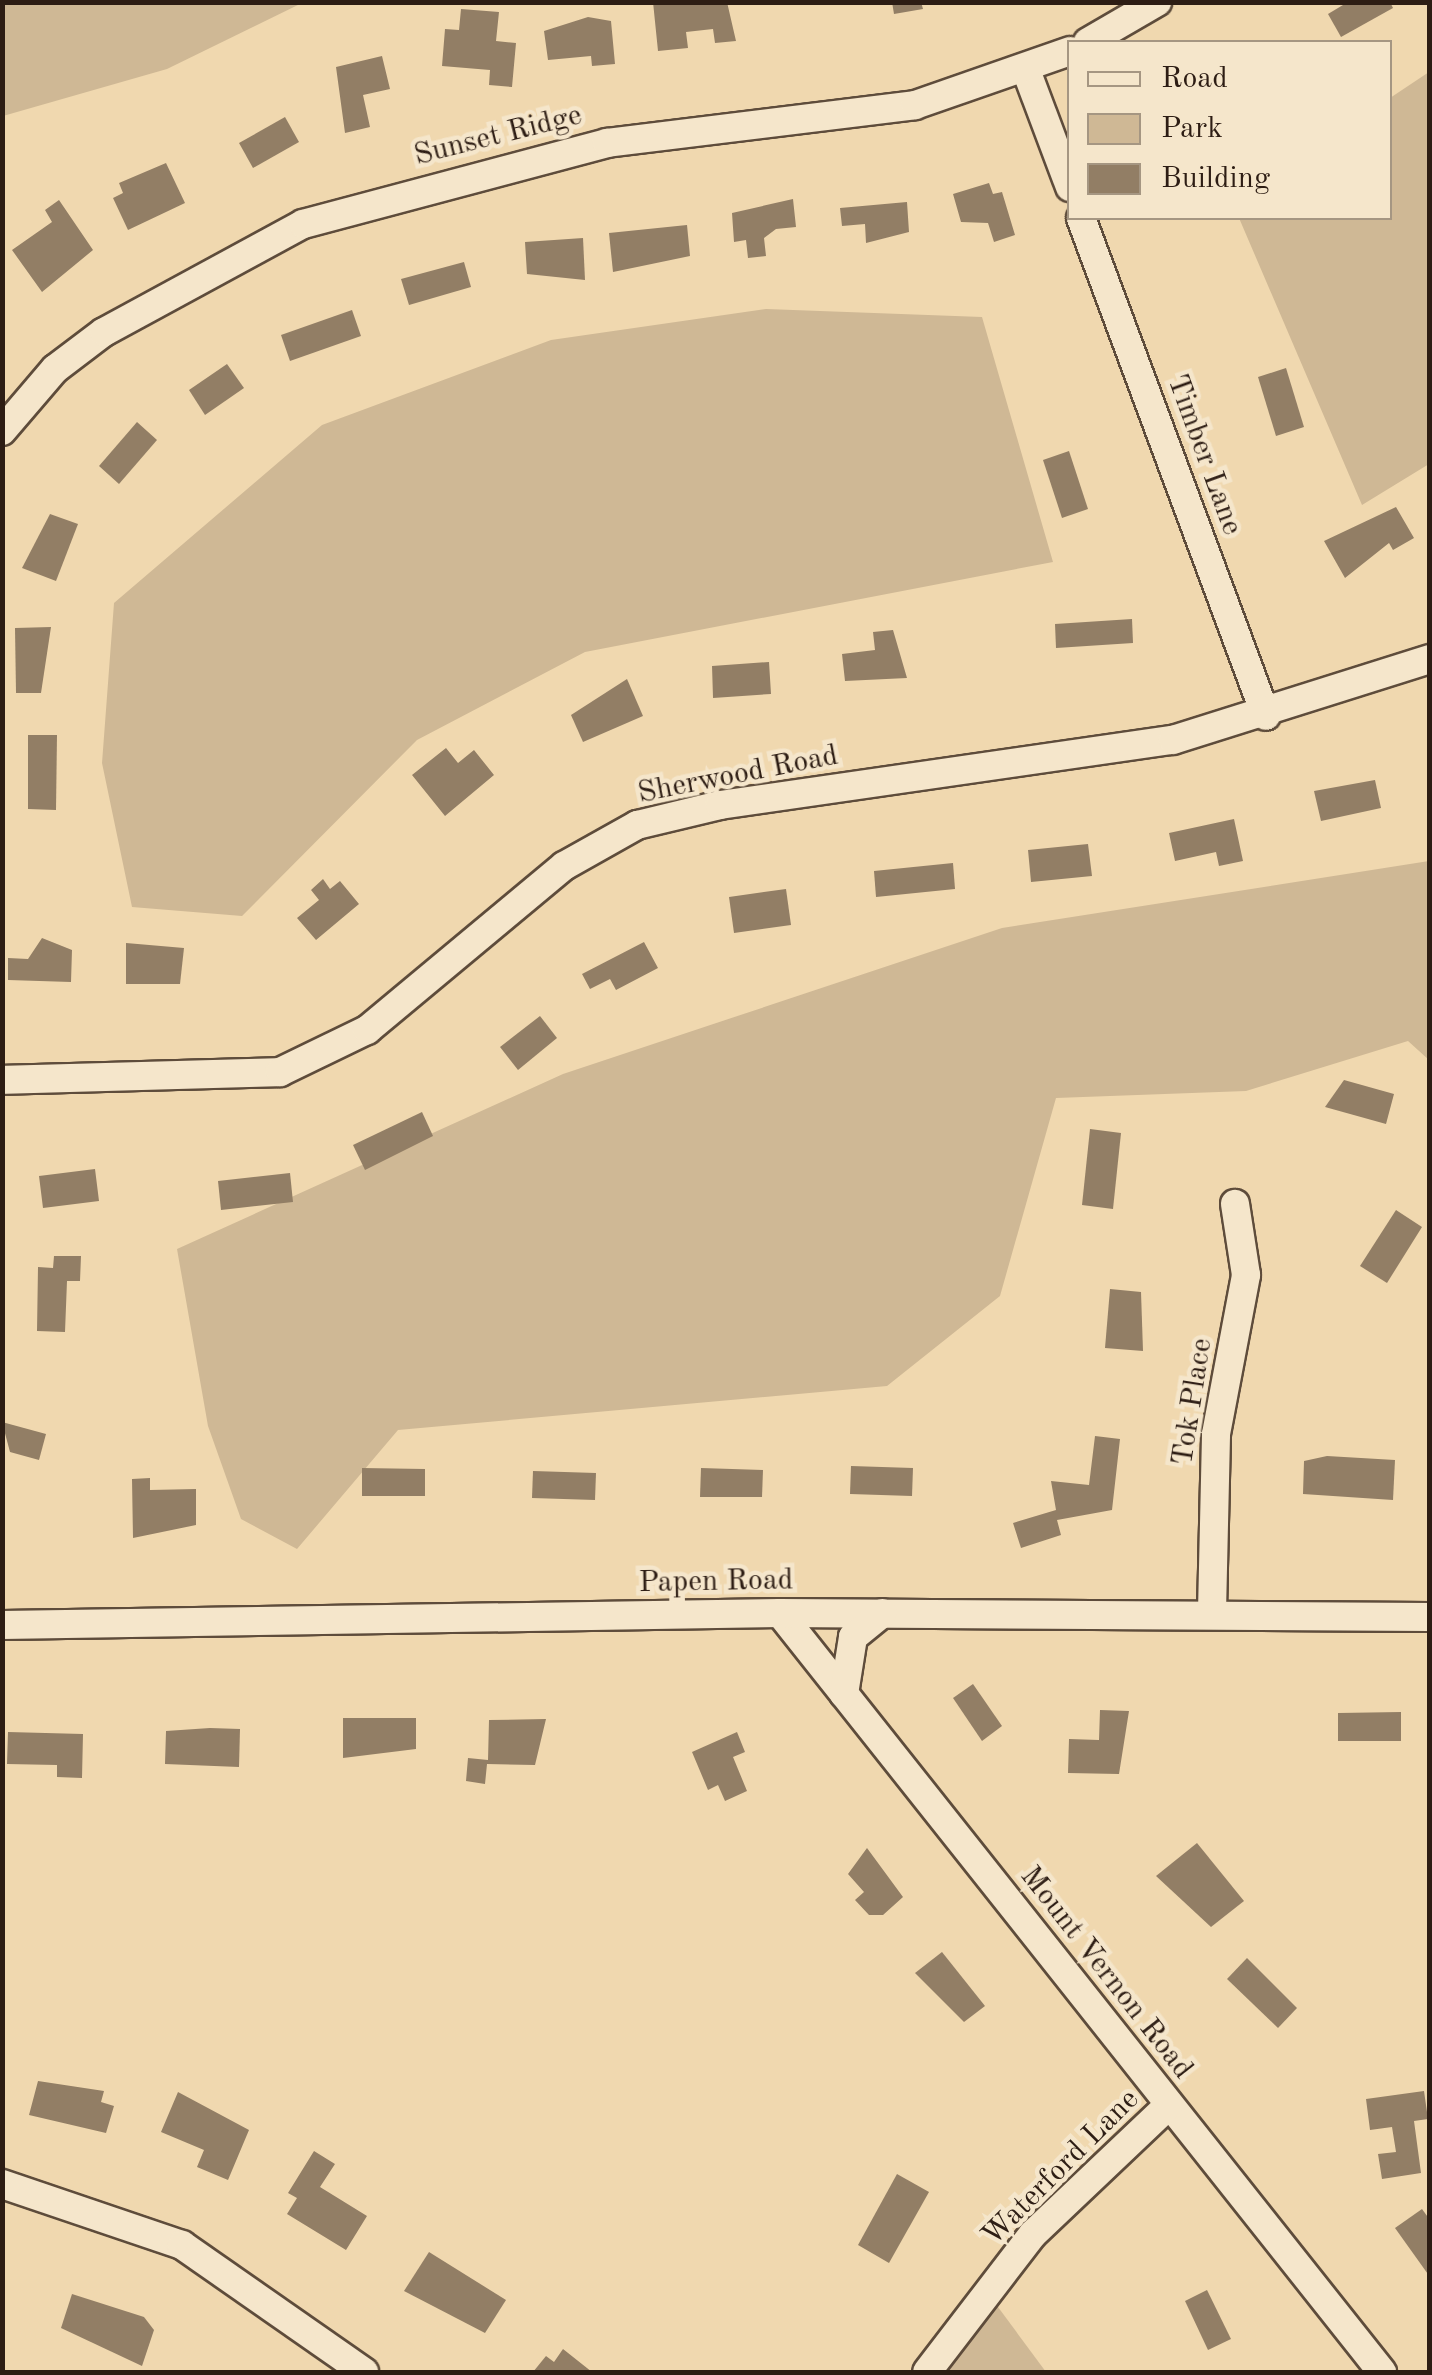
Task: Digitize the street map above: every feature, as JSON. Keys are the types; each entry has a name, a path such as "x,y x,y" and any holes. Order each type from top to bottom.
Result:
{"street":[{"path":"1091,40 1157,2"},
{"name":"Sunset Ridge","path":"2,430 55,369 104,332 304,224 503,164 916,105 1026,70 1067,52"},
{"path":"1026,70 1067,179"},
{"name":"Timber Lane","path":"1082,220 1266,716"},
{"name":"Sherwood Road","path":"2,1080 280,1072 366,1030 564,866 637,826 720,805 1173,740 1266,716 1430,659"},
{"name":"Tok Place","path":"1212,1612 1216,1434 1246,1274 1235,1204"},
{"name":"Papen Road","path":"2,1625 780,1613 1212,1612 1430,1617"},
{"name":"Mount Vernon Road","path":"780,1613 1382,2372"},
{"path":"844,1694 853,1637 883,1613"},
{"name":"Waterford Lane","path":"926,2372 1033,2234 1168,2105"},
{"path":"2,2184 182,2245 364,2372"}],"green space":[{"path":"3,2 302,3 167,69 3,116"},
{"path":"1429,72 1429,464 1362,505 1240,220 1392,220 1392,97"},
{"path":"766,309 982,317 1053,562 585,652 417,740 242,916 132,907 102,763 114,603 322,425 551,340"},
{"path":"1429,861 1429,1060 1408,1041 1246,1091 1056,1098 1000,1296 887,1386 398,1430 297,1549 241,1519 208,1426 177,1249 563,1074 1002,928"},
{"path":"995,2303 1046,2372 939,2372"}],"building":[{"path":"653,2 727,2 736,41 715,43 713,29 686,32 688,48 658,51"},
{"path":"892,2 921,2 923,9 894,14"},
{"path":"1348,2 1390,2 1393,8 1341,37 1328,14"},
{"path":"461,9 499,12 496,41 516,43 512,87 489,85 490,70 442,66 445,29 459,30"},
{"path":"588,17 611,21 615,64 592,66 591,56 548,60 544,31"},
{"path":"382,56 390,89 363,95 370,127 345,133 336,67"},
{"path":"285,117 299,142 253,168 239,143"},
{"path":"166,163 185,203 128,230 113,198 123,193 119,183"},
{"path":"989,183 993,194 1002,192 1015,235 994,242 988,223 961,222 953,194"},
{"path":"793,199 796,227 776,229 764,238 766,256 748,258 746,240 734,242 732,213"},
{"path":"59,200 93,250 42,292 12,250 52,222 45,210"},
{"path":"907,202 909,232 866,243 865,224 842,226 840,208"},
{"path":"687,225 690,256 613,272 609,233"},
{"path":"583,238 585,280 527,274 525,242"},
{"path":"464,262 471,287 409,305 401,279"},
{"path":"352,310 361,336 290,361 281,335"},
{"path":"227,364 244,388 205,415 189,390"},
{"path":"1286,368 1304,427 1276,436 1258,377"},
{"path":"137,422 157,440 119,484 99,466"},
{"path":"1069,451 1088,509 1062,518 1043,460"},
{"path":"1396,507 1414,538 1393,550 1389,543 1345,578 1324,541"},
{"path":"50,514 78,524 56,581 22,568"},
{"path":"1132,619 1133,643 1056,648 1055,624"},
{"path":"51,627 41,693 16,693 15,628"},
{"path":"893,630 907,678 845,681 842,654 875,650 873,632"},
{"path":"769,662 771,694 713,698 712,666"},
{"path":"627,679 643,716 583,742 571,715"},
{"path":"28,735 57,735 56,810 28,809"},
{"path":"446,748 458,763 474,750 494,775 445,816 412,775"},
{"path":"1375,780 1381,808 1321,821 1314,791"},
{"path":"1234,819 1243,861 1219,866 1216,852 1175,861 1169,833"},
{"path":"1088,844 1092,876 1031,882 1028,850"},
{"path":"953,863 955,889 876,897 874,871"},
{"path":"323,879 330,889 340,881 359,904 316,940 297,918 319,900 311,890"},
{"path":"786,889 791,925 734,933 729,897"},
{"path":"42,938 72,950 71,982 8,980 8,958 28,959"},
{"path":"644,942 658,968 616,990 610,979 590,989 582,974"},
{"path":"126,943 184,948 180,984 126,984"},
{"path":"540,1016 557,1038 518,1070 500,1047"},
{"path":"1344,1080 1394,1094 1386,1124 1325,1107"},
{"path":"422,1112 433,1136 365,1170 353,1145"},
{"path":"1090,1129 1121,1133 1113,1209 1082,1205"},
{"path":"95,1169 99,1201 43,1208 39,1176"},
{"path":"290,1173 293,1202 221,1210 218,1181"},
{"path":"1396,1210 1422,1227 1387,1283 1360,1266"},
{"path":"54,1256 81,1256 80,1281 67,1281 65,1332 37,1331 38,1267 53,1268"},
{"path":"1110,1289 1141,1292 1143,1351 1105,1348"},
{"path":"2,1422 46,1434 39,1460 10,1452"},
{"path":"1095,1436 1120,1439 1112,1510 1057,1520 1061,1535 1021,1548 1013,1523 1056,1510 1051,1481 1089,1485"},
{"path":"1327,1456 1395,1460 1393,1500 1303,1494 1304,1461"},
{"path":"851,1466 913,1468 912,1496 850,1494"},
{"path":"362,1468 425,1469 425,1496 362,1496"},
{"path":"701,1468 763,1470 762,1497 700,1497"},
{"path":"533,1471 596,1473 595,1500 532,1498"},
{"path":"150,1478 150,1490 196,1489 196,1525 133,1538 132,1479"},
{"path":"973,1684 1002,1726 982,1741 953,1698"},
{"path":"1100,1710 1129,1711 1119,1774 1068,1773 1069,1739 1099,1740"},
{"path":"1401,1712 1401,1741 1338,1741 1338,1713"},
{"path":"343,1718 416,1718 416,1749 343,1758"},
{"path":"546,1719 535,1765 487,1764 485,1784 466,1781 468,1758 488,1760 489,1720"},
{"path":"240,1729 239,1767 165,1764 166,1731"},
{"path":"8,1732 83,1734 82,1778 57,1777 57,1765 7,1764"},
{"path":"737,1732 745,1752 733,1757 747,1791 725,1801 718,1785 708,1790 692,1752"},
{"path":"1197,1843 1244,1901 1211,1927 1156,1876"},
{"path":"867,1848 903,1897 883,1915 869,1915 855,1900 864,1892 848,1874"},
{"path":"942,1952 985,2006 964,2022 915,1973"},
{"path":"1247,1958 1297,2008 1278,2028 1227,1979"},
{"path":"38,2081 104,2091 101,2102 114,2106 106,2133 29,2115"},
{"path":"1424,2091 1428,2119 1414,2121 1421,2173 1382,2179 1378,2154 1396,2152 1392,2127 1370,2130 1366,2099"},
{"path":"178,2092 249,2130 228,2180 197,2167 204,2150 161,2132"},
{"path":"314,2151 335,2164 320,2187 367,2216 346,2250 287,2214 297,2198 288,2193"},
{"path":"897,2174 929,2192 889,2263 858,2245"},
{"path":"1422,2209 1430,2220 1430,2277 1395,2228"},
{"path":"429,2252 506,2300 485,2333 404,2291"},
{"path":"1207,2290 1231,2339 1208,2350 1185,2301"},
{"path":"72,2294 144,2317 154,2330 142,2366 61,2328"},
{"path":"563,2349 592,2372 533,2372 546,2356 554,2362"}]}
